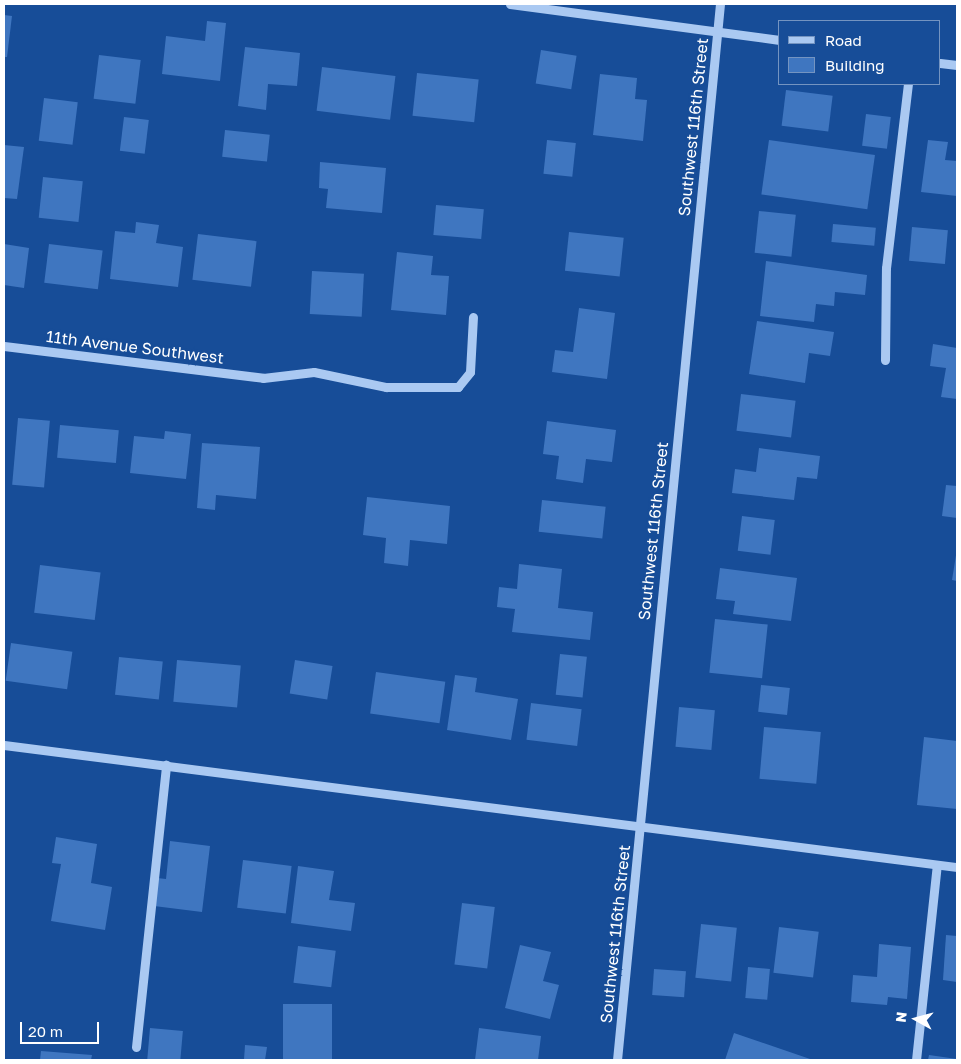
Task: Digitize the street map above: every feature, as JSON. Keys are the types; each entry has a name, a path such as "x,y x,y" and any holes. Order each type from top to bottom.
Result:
{"street":[{"path":"510,4 778,40"},
{"name":"Southwest 116th Street","path":"617,1060 720,4"},
{"path":"941,63 957,65"},
{"path":"885,360 886,268 908,85"},
{"name":"11th Avenue Southwest","path":"4,346 263,378 314,372 386,387 458,387 470,372 473,317"},
{"path":"4,745 957,867"},
{"path":"136,1047 166,765"},
{"path":"916,1060 937,864"}],"building":[{"path":"4,15 12,16 7,57 4,57"},
{"path":"207,21 226,23 220,81 162,74 166,36 205,41"},
{"path":"245,47 300,53 297,86 268,84 266,110 238,106"},
{"path":"541,50 577,56 571,89 536,84"},
{"path":"99,55 141,60 135,104 94,99"},
{"path":"322,67 395,76 390,120 317,111"},
{"path":"417,73 479,79 474,122 413,116"},
{"path":"600,74 637,78 635,99 647,100 643,141 593,135"},
{"path":"786,90 833,96 828,131 782,126"},
{"path":"44,98 78,102 73,145 39,141"},
{"path":"866,114 891,117 887,149 862,146"},
{"path":"124,117 149,120 145,154 120,151"},
{"path":"225,130 270,135 267,162 222,157"},
{"path":"547,140 576,143 572,177 543,174"},
{"path":"769,140 875,155 867,209 761,194"},
{"path":"928,140 948,142 945,160 957,161 957,196 921,192"},
{"path":"4,145 24,147 17,199 4,198"},
{"path":"320,162 386,168 382,213 326,208 328,189 319,188"},
{"path":"43,177 83,181 78,222 39,218"},
{"path":"436,205 484,209 481,239 433,235"},
{"path":"759,211 796,215 791,257 755,253"},
{"path":"136,222 159,225 156,243 183,247 178,287 110,279 115,231 135,233"},
{"path":"833,224 876,228 874,246 831,242"},
{"path":"912,227 948,230 945,264 909,261"},
{"path":"569,232 624,238 620,277 565,271"},
{"path":"198,234 257,241 251,287 192,280"},
{"path":"4,244 29,248 24,288 4,285"},
{"path":"49,244 103,251 98,289 44,283"},
{"path":"397,252 433,256 431,275 449,276 446,315 391,310"},
{"path":"766,261 867,275 865,295 835,292 834,306 816,304 814,322 760,316"},
{"path":"312,271 364,274 362,317 310,314"},
{"path":"579,308 615,313 607,379 552,372 555,350 573,352"},
{"path":"757,321 834,332 830,356 809,353 805,383 749,374"},
{"path":"933,344 957,348 957,399 941,397 946,368 930,366"},
{"path":"741,394 796,401 791,437 736,431"},
{"path":"18,418 50,421 44,488 12,485"},
{"path":"547,421 616,430 612,462 586,459 583,483 556,479 559,456 543,454"},
{"path":"60,425 119,430 116,463 57,458"},
{"path":"165,431 191,434 186,479 130,473 134,436 164,439"},
{"path":"202,443 260,447 256,499 216,495 215,510 197,508"},
{"path":"759,448 820,456 817,479 797,477 794,500 732,493 735,469 756,472"},
{"path":"946,485 957,486 957,518 942,516"},
{"path":"367,497 450,506 447,544 410,540 408,566 384,563 386,538 363,535"},
{"path":"542,500 606,507 602,539 539,532"},
{"path":"742,516 775,520 770,555 738,551"},
{"path":"957,549 957,581 952,580"},
{"path":"519,564 562,569 558,608 593,612 590,640 512,632 515,609 497,607 499,587 517,589"},
{"path":"40,565 101,572 95,620 34,613"},
{"path":"720,568 797,578 791,621 733,614 735,601 716,599"},
{"path":"715,619 768,625 762,678 709,673"},
{"path":"11,643 72,652 67,689 6,681"},
{"path":"560,654 587,657 583,698 556,695"},
{"path":"119,657 163,662 159,699 115,695"},
{"path":"177,660 241,666 237,707 173,702"},
{"path":"295,660 333,666 327,700 290,694"},
{"path":"376,672 445,682 439,723 370,714"},
{"path":"455,675 477,678 475,692 518,699 511,740 447,730"},
{"path":"761,685 790,688 787,715 758,712"},
{"path":"531,703 582,709 577,746 526,740"},
{"path":"679,707 715,710 711,750 676,747"},
{"path":"764,727 821,732 816,784 759,779"},
{"path":"924,737 957,741 957,809 917,805"},
{"path":"56,837 97,844 91,883 112,887 105,930 51,921 61,864 52,863"},
{"path":"170,841 210,846 202,912 154,906 157,878 166,879"},
{"path":"243,860 292,866 286,914 237,908"},
{"path":"298,866 334,871 329,900 355,903 351,931 291,923"},
{"path":"462,903 495,907 487,969 454,965"},
{"path":"701,924 737,928 731,981 695,978"},
{"path":"779,927 819,932 813,978 773,973"},
{"path":"946,935 957,936 957,982 943,980"},
{"path":"879,944 911,947 907,999 888,997 887,1005 851,1002 853,975 877,977"},
{"path":"520,945 551,952 543,981 559,985 550,1019 505,1008"},
{"path":"298,946 336,951 331,987 293,983"},
{"path":"748,967 770,969 767,1000 745,998"},
{"path":"654,969 686,971 684,997 652,995"},
{"path":"283,1004 332,1004 332,1060 283,1060"},
{"path":"150,1028 183,1031 180,1060 147,1060"},
{"path":"479,1028 541,1036 538,1060 475,1060"},
{"path":"734,1033 813,1060 725,1060"},
{"path":"245,1045 267,1047 265,1060 244,1060"},
{"path":"41,1051 92,1055 91,1060 40,1060"},
{"path":"929,1055 957,1059 957,1060 928,1060"}]}
